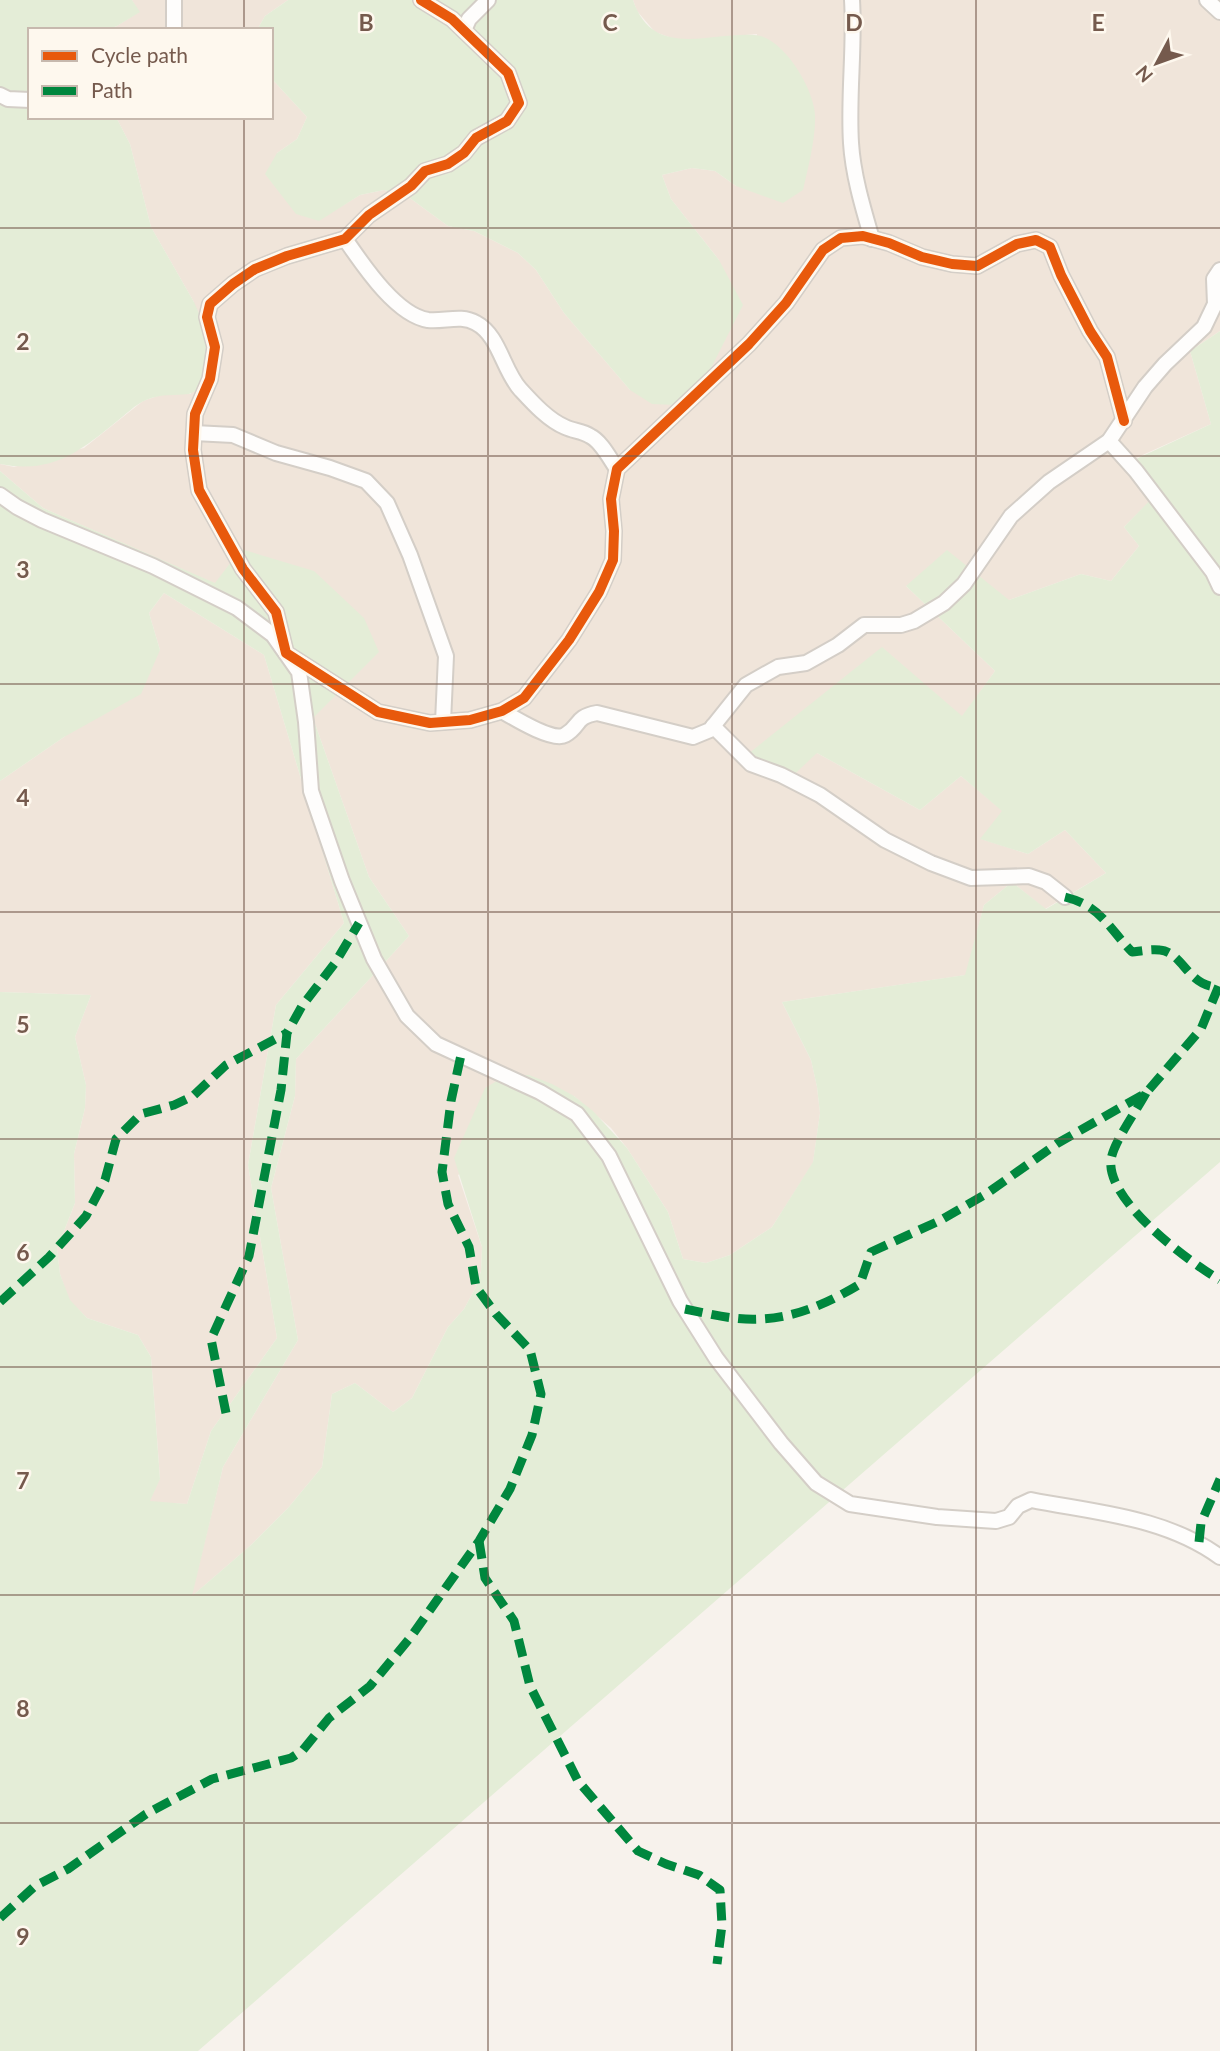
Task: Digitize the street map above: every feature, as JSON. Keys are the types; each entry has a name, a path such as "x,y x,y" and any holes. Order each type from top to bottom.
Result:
{"street":[{"path":"174,0 174,28"},
{"path":"421,0 452,19 508,73 519,103 507,121 476,138 464,153 448,163 425,171 411,186 369,215 345,239 287,256 255,269 210,304 207,317 215,347 210,379 195,414 193,450 199,490 243,569 276,612 286,653 378,712 430,723 471,720 502,711 524,698 569,640 599,592 613,560 611,499 617,469 748,344 786,303 823,250 841,238 863,236 889,243 922,257 977,266 1017,244 1036,240 1050,247 1061,275 1107,358 1124,421"},
{"path":"464,30 469,19 488,0"},
{"path":"852,0 851,143 859,194 872,239"},
{"path":"1207,0 1220,12"},
{"path":"0,95 8,99 28,100"},
{"path":"345,239 360,261 397,303 414,316 431,320 454,318 474,321 487,330 518,387 562,426 592,436 617,469"},
{"path":"502,711 528,726 556,737 566,735 583,715 597,713 693,737 713,726 746,685 778,667 806,663 838,645 863,625 901,625 914,621 944,603 964,584 1011,516 1049,482 1109,441 1145,387 1204,327 1216,304 1214,279 1220,270"},
{"path":"194,433 233,435 276,453 366,481 387,503 410,555 446,656 443,722"},
{"path":"1109,441 1143,479 1213,572 1220,587"},
{"path":"0,495 42,520 153,566 237,608 273,635 299,672 312,791 342,881 374,959 407,1016 436,1044 540,1092 577,1114 609,1156 680,1301 716,1359 781,1443 816,1483 850,1504 937,1517 996,1521 1009,1517 1018,1506 1031,1500 1147,1521 1199,1542 1220,1557"},
{"path":"713,726 751,764 781,775 820,795 885,839 931,863 971,878 1030,876 1045,882 1065,897"}],"shaded area":[{"path":"132,0 288,0 265,16 258,28 112,28 139,12"},
{"path":"633,0 1220,0 1220,331 1190,351 1211,424 1136,458 1160,491 1124,527 1139,546 1111,581 1081,574 1009,600 906,586 995,671 962,717 817,753 920,810 961,776 1003,811 981,839 1028,854 1065,830 1106,873 1045,909 1012,882 984,905 966,975 782,1002 811,1060 817,1087 820,1113 813,1163 772,1227 730,1255 706,1263 683,1259 668,1212 627,1148 611,1128 574,1096 458,1175 482,1247 481,1271 476,1287 464,1309 448,1327 412,1398 393,1412 355,1383 332,1394 322,1467 288,1508 251,1545 191,1597 223,1467 298,1340 271,1188 295,1096 296,1059 409,936 369,877 313,718 216,584 43,508 0,471 0,464 14,467 84,448 143,401 166,393 191,394 194,302 151,227 130,144 117,119 273,119 273,80 307,117 297,139 277,153 319,220 360,195 384,190 407,196 448,226 474,231 518,253 536,270 564,313 630,390 719,260 671,199 662,175 692,168 715,171 736,186 757,34 680,41 655,32 637,11"},
{"path":"164,593 264,655 344,923 276,1005 248,1165 277,1338 211,1431 187,1504 149,1502 160,1478 151,1357 138,1335 87,1318 69,1300 60,1274 57,1249 75,1203 74,1154 85,1108 86,1085 75,1037 91,995 0,992 0,781 64,737 160,650 149,613"}],"green space":[{"path":"0,0 132,0 140,12 112,28 28,28 28,119 117,119 130,144 151,227 194,302 205,327 212,353 210,379 189,394 146,400 76,452 63,458 34,466 0,464"},
{"path":"288,0 633,0 642,19 654,30 668,37 684,39 754,35 776,44 795,66 813,104 814,133 803,190 783,203 736,186 715,171 692,168 662,175 671,199 719,260 743,305 710,370 675,405 652,404 630,390 564,313 536,270 518,253 474,231 448,226 407,196 384,190 360,195 319,221 296,214 265,174 277,153 297,139 307,117 273,80 273,28 258,28 265,16"},
{"path":"1220,331 1220,1162 198,2051 0,2051 0,992 91,995 75,1037 86,1085 85,1108 74,1154 75,1203 57,1249 60,1274 70,1300 87,1318 138,1335 151,1357 160,1479 150,1501 187,1504 211,1431 277,1338 248,1165 276,1005 344,923 264,655 164,593 149,613 160,650 141,694 64,737 0,781 0,471 43,508 215,583 241,549 314,571 364,618 379,652 313,718 369,877 409,936 296,1059 295,1096 271,1188 298,1340 223,1467 192,1596 251,1545 288,1508 322,1467 332,1394 355,1383 393,1412 412,1398 448,1327 464,1309 481,1271 482,1247 454,1158 485,1088 505,1076 529,1075 574,1096 593,1111 627,1148 668,1212 683,1259 706,1263 730,1255 772,1227 813,1162 820,1113 817,1087 811,1060 782,1002 965,975 984,905 1012,882 1046,909 1106,873 1065,830 1028,854 980,839 1002,811 961,776 920,810 817,753 784,784 748,754 882,647 962,716 995,671 906,586 947,550 1009,600 1081,574 1111,581 1139,546 1124,527 1159,491 1136,459 1211,424 1190,351"}],"marked path":[{"path":"1065,897 1096,912 1132,952 1168,952 1200,982 1218,987"},
{"path":"226,1413 211,1339 249,1256 281,1090 287,1033 302,1006 335,963 359,923"},
{"path":"685,1309 743,1319 775,1318 813,1308 860,1284 871,1252 939,1221 986,1194 1058,1143 1146,1093 1201,1029 1220,983"},
{"path":"0,1302 49,1257 86,1216 105,1180 116,1139 141,1114 174,1105 193,1096 226,1065 287,1033"},
{"path":"0,1918 35,1886 68,1869 146,1814 212,1779 291,1758 303,1750 329,1718 370,1686 410,1638 479,1541 510,1489 532,1435 541,1394 530,1350 496,1314 476,1287 469,1247 448,1204 442,1172 451,1101 461,1055"},
{"path":"1146,1093 1113,1153 1113,1176 1121,1193 1152,1228 1189,1259 1220,1280"},
{"path":"1199,1542 1201,1523 1220,1479"},
{"path":"479,1541 485,1578 514,1621 530,1686 578,1781 638,1851 699,1875 720,1890 722,1925 717,1964"}],"cycle path":[{"path":"421,0 452,19 508,73 519,103 507,121 476,138 464,153 448,164 425,171 411,186 369,215 345,239 287,256 255,269 210,304 207,317 215,347 210,379 195,414 193,450 199,490 243,569 276,612 286,653 378,712 430,723 470,720 502,711 524,698 569,640 599,592 613,560 611,499 617,469 749,344 786,303 823,250 841,238 863,236 889,243 922,257 977,266 1017,244 1036,240 1050,247 1061,275 1090,331 1107,357 1124,421"}]}
